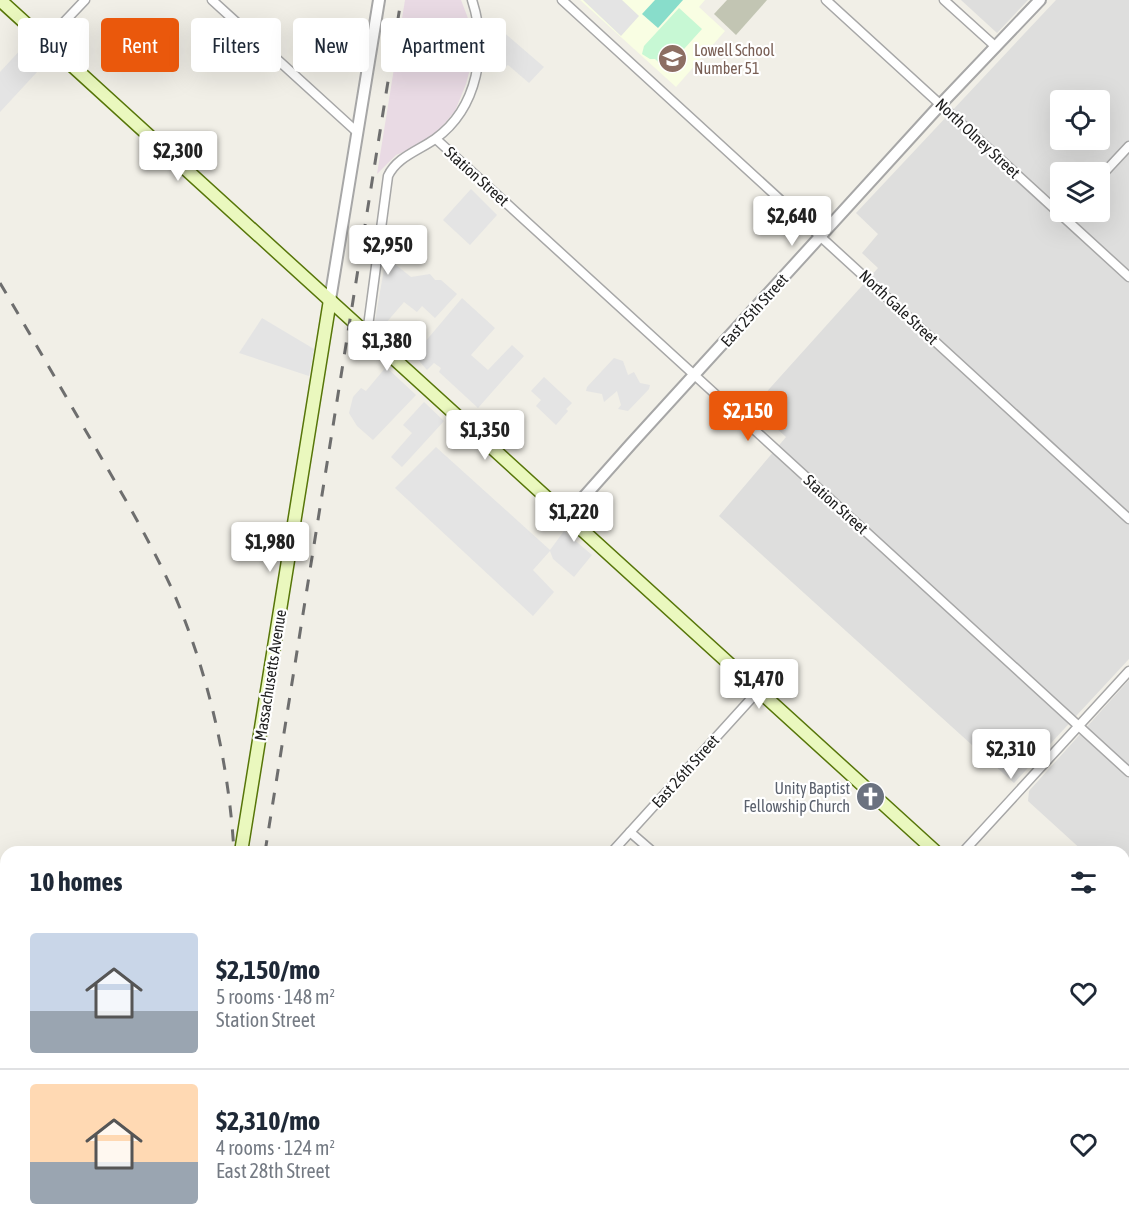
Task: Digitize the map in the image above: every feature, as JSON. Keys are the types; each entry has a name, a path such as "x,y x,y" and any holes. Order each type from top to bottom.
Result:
{"main road":[{"path":"0,0 20,18"},
{"path":"80,72 929,846"},
{"name":"Massachusetts Avenue","path":"242,846 330,300"}],"street":[{"path":"68,18 85,0"},
{"path":"212,0 357,132"},
{"name":"Massachusetts Avenue","path":"330,300 379,0"},
{"path":"367,334 388,176 394,166 436,139 450,125 471,92 475,79 479,41 477,15 472,0"},
{"name":"North Gale Street","path":"562,0 1129,519"},
{"name":"North Olney Street","path":"826,0 1050,201"},
{"path":"944,0 996,47"},
{"name":"East 25th Street","path":"567,516 941,104 1040,0"},
{"name":"Station Street","path":"436,139 1129,772"},
{"path":"1110,166 1129,146"},
{"name":"North Olney Street","path":"1073,222 1128,274"},
{"path":"969,846 1129,670"},
{"name":"East 26th Street","path":"617,846 759,690"},
{"path":"630,832 646,846"}],"shaded area":[{"path":"405,0 461,0 468,18 402,18"},
{"name":"Lowell School Number 51","path":"580,0 705,0 699,7 725,31 676,87"},
{"path":"583,0 622,0 639,16 621,36"},
{"path":"655,0 683,0 658,28 642,14"},
{"path":"727,0 767,0 736,35 714,14"},
{"path":"961,0 1028,0 997,33"},
{"path":"1056,0 1129,0 1129,659 1014,783 719,516 786,437 753,407 878,268 862,253 878,234 856,213"},
{"path":"506,34 544,67 529,83 508,65 506,67"},
{"path":"18,52 18,72 37,72 0,112 0,72"},
{"path":"393,72 469,72 455,111 440,129 418,146 396,155 377,174"},
{"path":"471,189 497,215 470,245 443,220"},
{"path":"386,257 411,277 430,274 435,280 441,280 457,294 435,318 422,306 417,312 404,302 385,324 375,321"},
{"path":"462,298 495,328 471,355 488,370 512,345 524,356 478,408 439,372 441,368 434,363 427,370 414,355"},
{"path":"262,318 314,349 309,376 239,353"},
{"path":"614,358 623,361 628,375 634,372 640,383 650,385 649,389 628,411 618,409 621,405 617,391 604,402 602,394 586,391 587,387"},
{"path":"386,367 416,395 373,440 357,426 349,413 353,397 361,388 366,391"},
{"path":"544,377 572,403 556,425 536,406 541,400 531,391"},
{"path":"424,402 444,421 402,467 391,457 412,433 403,425"},
{"path":"436,447 550,550 564,531 592,555 574,577 553,559 550,551 533,570 554,592 533,616 395,488"},
{"path":"1129,680 1129,846 1077,846 1028,801 1029,791"}],"green space":[{"path":"679,8 702,29 666,69 655,59 642,54 644,46"}],"railway":[{"path":"266,846 401,0"},
{"path":"0,283 128,505 175,596 198,658 215,721 227,787 233,846"}],"place":[{"name":"Lowell School Number 51","path":"673,59"},
{"name":"Unity Baptist Fellowship Church","path":"871,797"}]}
